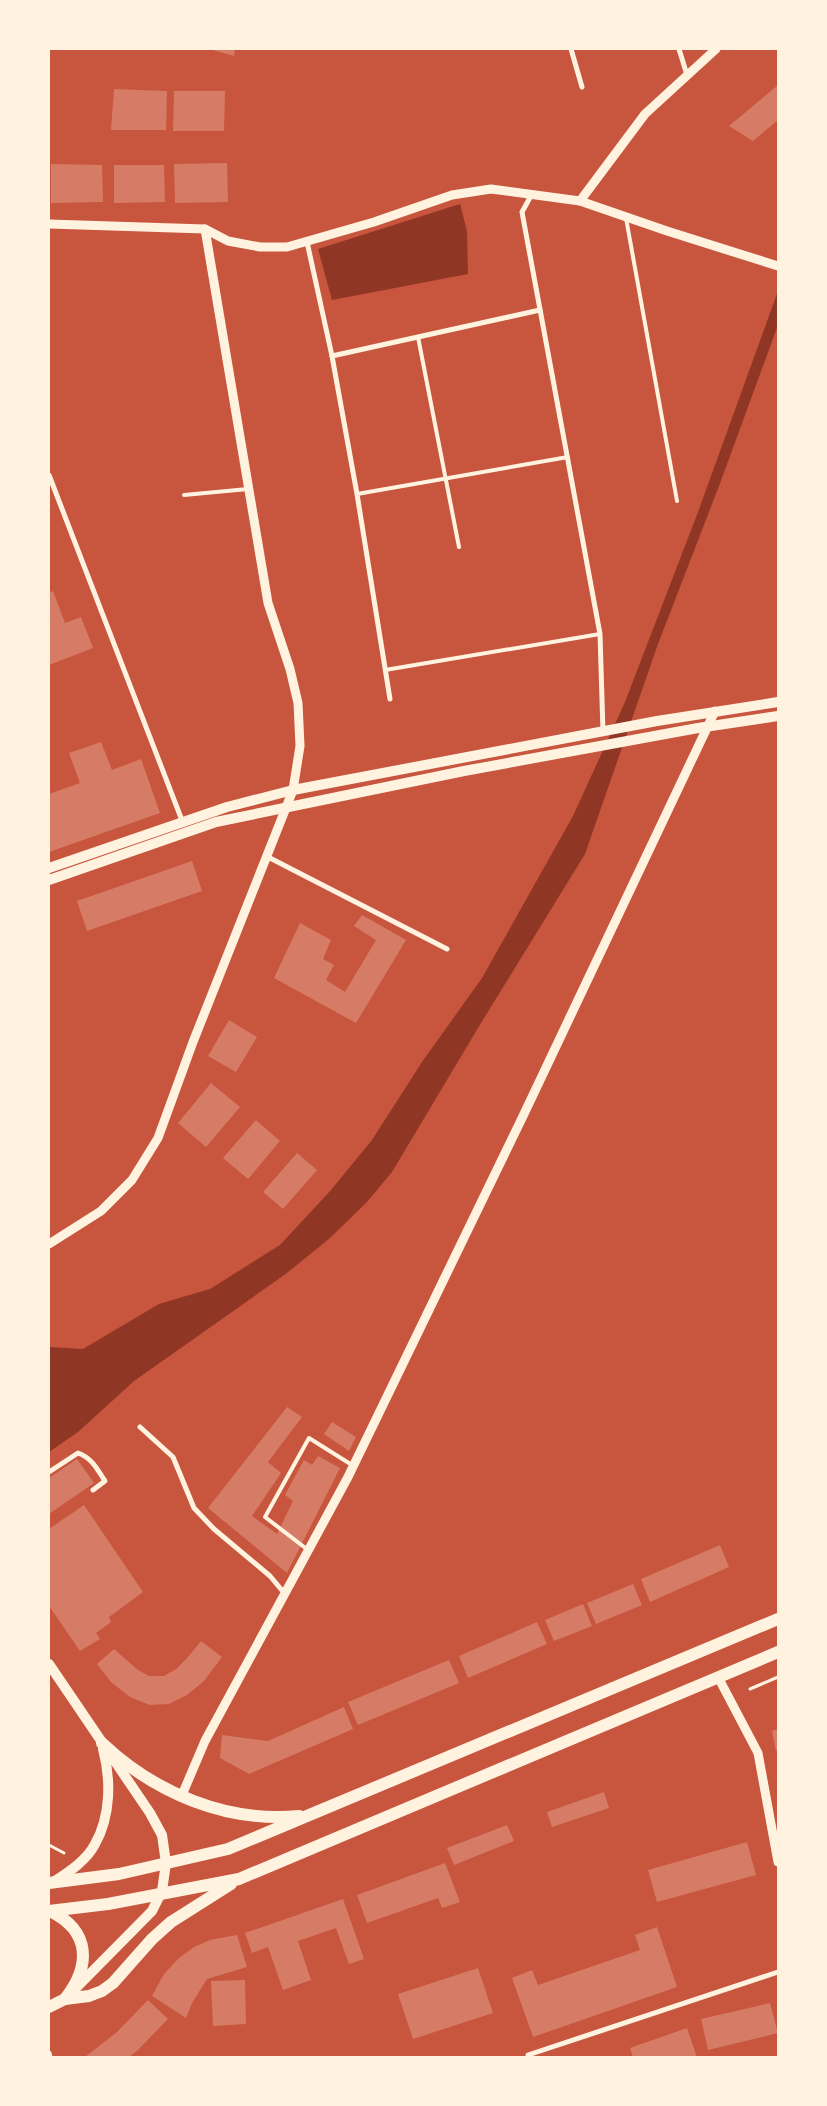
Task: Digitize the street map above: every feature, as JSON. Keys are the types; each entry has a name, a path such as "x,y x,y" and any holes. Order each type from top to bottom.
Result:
{"main road":[{"path":"49,868 227,807 293,790 715,711 778,702"},
{"path":"49,880 216,822 464,771 708,726 778,716"},
{"path":"50,1883 119,1874 228,1849 778,1619"},
{"path":"65,1999 89,1996 102,1991 113,1983 152,1939 172,1922 239,1879 778,1652"},
{"path":"49,1664 150,1813 162,1835 166,1863 161,1894 152,1911 65,1999 49,2007"},
{"path":"102,1743 123,1763 148,1780 200,1804 227,1812 265,1817 312,1814"},
{"path":"50,1883 82,1861 95,1846 103,1826 109,1784 107,1762 102,1743"},
{"path":"50,1911 161,1894 239,1879"},
{"path":"50,1911 63,1918 73,1927 81,1938 84,1953 78,1979 65,1999"}],"street":[{"path":"571,49 582,87"},
{"path":"679,49 687,74"},
{"path":"580,201 645,114 716,49"},
{"path":"49,224 204,229 228,241 260,247 287,247 374,222 452,194 491,189 580,201 626,218 778,266"},
{"path":"532,194 522,212 600,634 603,732"},
{"path":"49,1244 101,1211 132,1180 158,1138 266,856 288,807 293,790 300,746 298,703 290,669 268,604 204,229"},
{"path":"307,242 332,356 357,494 390,700"},
{"path":"332,356 540,310"},
{"path":"49,475 186,833"},
{"path":"182,1795 205,1741 354,1466 524,1114 715,711"},
{"path":"266,856 447,949"},
{"path":"140,1427 173,1457 194,1508 214,1529 270,1576 285,1594"},
{"path":"49,1472 71,1456 78,1453 84,1455 94,1463 105,1481 93,1490"},
{"path":"718,1677 758,1752 778,1862"},
{"path":"528,2055 778,1972"},
{"path":"49,2053 50,2057"}],"lane":[{"path":"626,218 677,501"},
{"path":"418,337 459,547"},
{"path":"357,494 568,457"},
{"path":"184,495 248,489"},
{"path":"385,670 600,634"},
{"path":"308,1551 265,1517 309,1438 354,1466"}],"path":[{"path":"750,1689 778,1677"},
{"path":"49,1845 64,1853"}],"shaded area":[{"path":"460,204 467,231 468,274 332,300 318,249"},
{"path":"778,291 778,325 658,644 585,854 392,1172 367,1202 330,1238 287,1273 134,1381 78,1432 49,1452 49,1347 83,1349 159,1304 210,1289 280,1245 331,1190 372,1140 422,1062 482,978 573,816 625,702 698,512"}],"building":[{"path":"209,49 235,49 234,56"},
{"path":"778,85 778,120 753,141 729,126"},
{"path":"114,89 167,91 166,130 111,130"},
{"path":"174,91 225,91 224,131 173,131"},
{"path":"227,163 228,202 175,203 174,164"},
{"path":"51,164 102,165 103,202 51,203"},
{"path":"114,165 164,165 165,202 114,203"},
{"path":"53,591 65,623 81,617 93,648 49,665 49,593"},
{"path":"101,742 112,770 141,759 160,813 49,852 49,794 80,783 69,753"},
{"path":"192,861 202,891 87,931 77,901"},
{"path":"362,915 406,940 356,1023 274,978 300,923 331,940 323,959 334,965 326,980 345,992 376,940 354,926"},
{"path":"229,1020 257,1037 236,1072 208,1056"},
{"path":"211,1083 240,1107 206,1147 178,1123"},
{"path":"256,1120 280,1141 248,1179 223,1158"},
{"path":"297,1153 317,1170 283,1209 263,1192"},
{"path":"287,1407 302,1417 268,1462 281,1473 252,1516 277,1534 293,1501 285,1495 304,1460 312,1465 318,1456 340,1468 287,1573 208,1508"},
{"path":"332,1422 356,1437 349,1451 324,1434"},
{"path":"77,1459 94,1483 49,1514 49,1478"},
{"path":"84,1505 143,1592 109,1617 111,1622 96,1633 100,1639 80,1651 49,1606 49,1529"},
{"path":"720,1545 729,1567 650,1602 641,1579"},
{"path":"633,1584 642,1605 596,1624 587,1603"},
{"path":"583,1604 592,1626 554,1641 545,1620"},
{"path":"537,1622 547,1644 468,1678 459,1656"},
{"path":"201,1641 222,1657 204,1681 187,1695 169,1704 150,1705 130,1697 111,1682 97,1664 114,1649 138,1670 149,1676 164,1676 176,1669"},
{"path":"449,1660 459,1683 358,1725 348,1702"},
{"path":"344,1707 353,1729 249,1774 220,1758 222,1735 268,1741"},
{"path":"778,1729 778,1750 776,1751 772,1731"},
{"path":"604,1792 609,1808 552,1827 547,1812"},
{"path":"507,1825 514,1841 454,1865 447,1848"},
{"path":"747,1842 756,1875 657,1902 648,1870"},
{"path":"445,1863 460,1902 442,1908 438,1898 367,1923 357,1895"},
{"path":"343,1899 364,1959 349,1964 336,1928 298,1941 311,1980 283,1990 268,1947 252,1953 245,1933"},
{"path":"657,1927 677,1987 533,2037 512,1978 532,1970 538,1985 640,1950 635,1935"},
{"path":"237,1935 247,1967 207,1979 192,2003 186,2018 152,1996 164,1974 179,1958 194,1947 210,1940"},
{"path":"478,1968 493,2013 413,2039 398,1994"},
{"path":"245,1980 246,2024 213,2026 211,1981"},
{"path":"148,2000 168,2019 138,2050 129,2057 85,2057 117,2032"},
{"path":"770,2003 778,2033 708,2050 701,2019"},
{"path":"687,2028 697,2057 633,2057 630,2048"}]}
